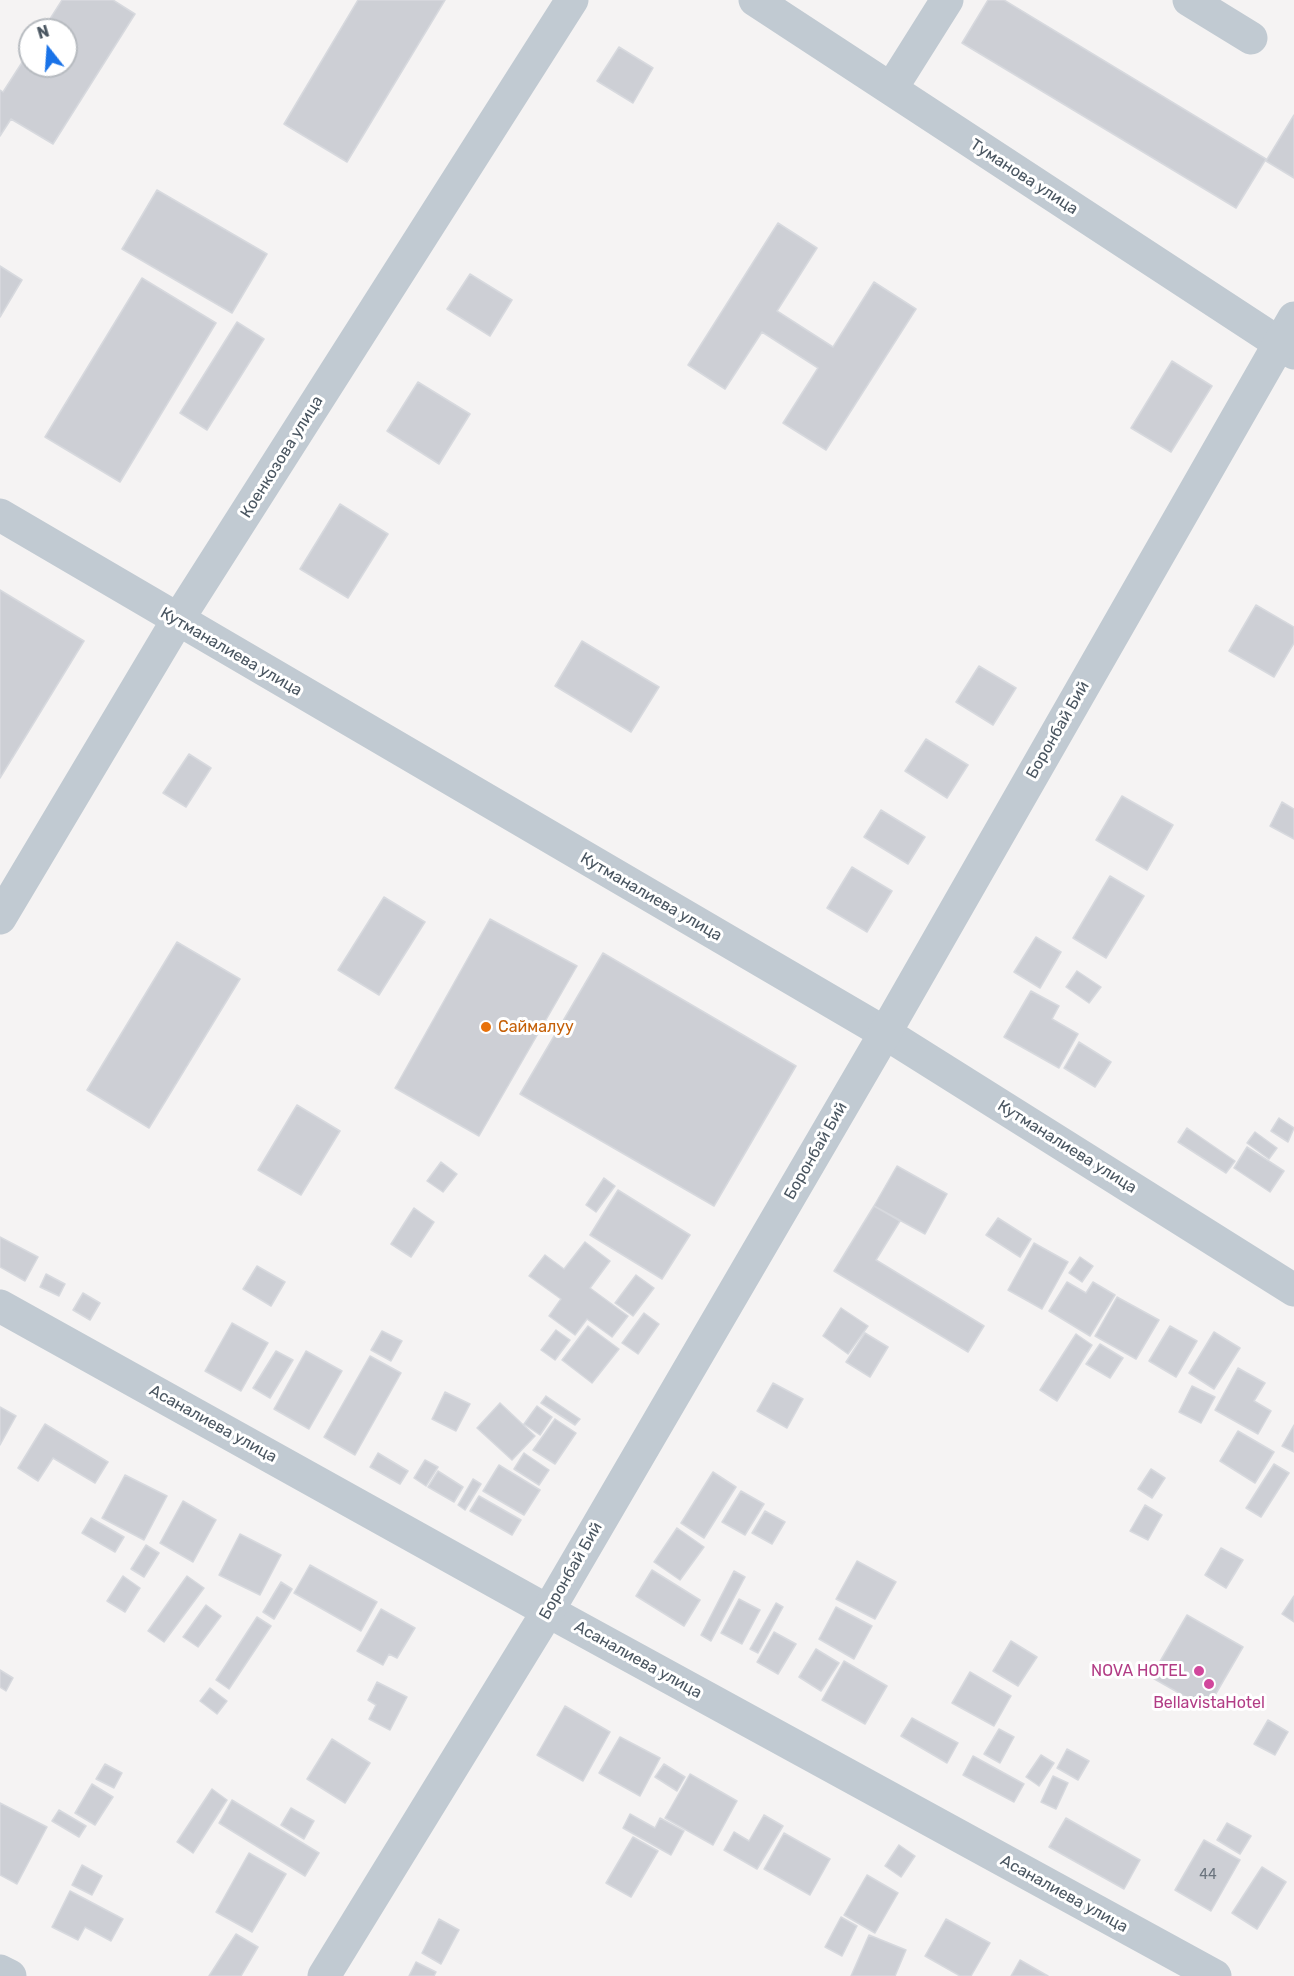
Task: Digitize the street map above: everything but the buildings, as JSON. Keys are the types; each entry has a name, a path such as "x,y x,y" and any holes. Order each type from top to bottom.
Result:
{"street":[{"name":"Коенкозова улица","path":"0,918 177,621 572,0"},
{"name":"Туманова улица","path":"754,0 891,89 1289,338"},
{"path":"891,89 947,0"},
{"path":"1189,0 1251,38"},
{"name":"Боронбай Бий","path":"324,1976 548,1611 1289,338"},
{"name":"Кутманалиева улица","path":"0,515 177,621 885,1033 1294,1290"},
{"name":"Асаналиева улица","path":"0,1306 548,1611 1215,1976"},
{"path":"0,1971 10,1976"}],"place":[{"name":"Саймалуу","path":"486,1027"},
{"name":"NOVA HOTEL","path":"1199,1671"},
{"name":"BellavistaHotel","path":"1209,1684"}]}
